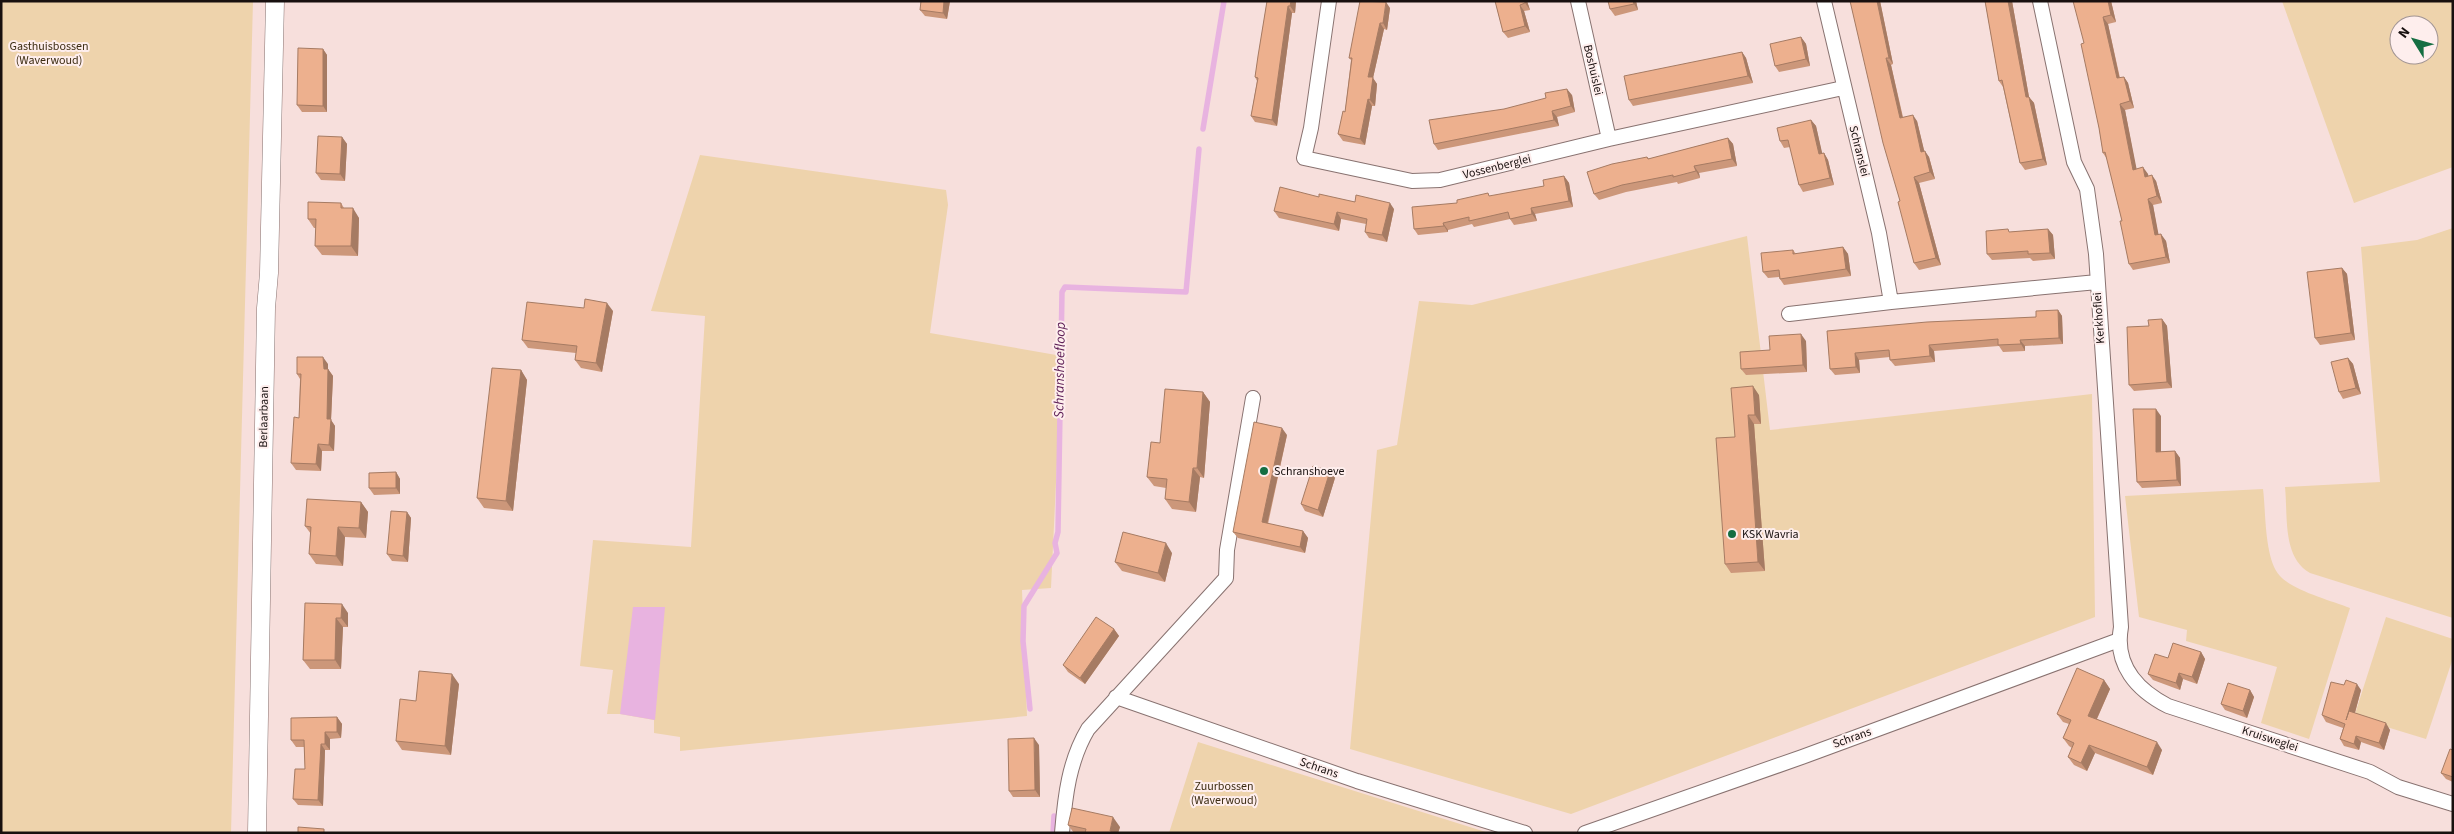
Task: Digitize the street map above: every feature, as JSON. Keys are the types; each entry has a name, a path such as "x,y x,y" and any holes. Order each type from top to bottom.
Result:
{"street":[{"name":"Berlaarbaan","path":"257,833 266,318 275,1"},
{"name":"Vossenberglei","path":"1329,1 1311,128 1304,158 1412,181 1440,180 1609,139 1843,88"},
{"name":"Boshuislei","path":"1578,1 1609,139"},
{"name":"Schranslei","path":"1824,1 1843,88 1879,233 1891,302"},
{"name":"Kerkhoflei","path":"2040,1 2074,162 2087,189 2096,254 2120,614 2119,640"},
{"path":"1790,314 2097,282"},
{"path":"1062,833 1064,805 1077,748 1088,729 1226,578 1227,550 1253,398"},
{"name":"Kruisweglei","path":"2119,640 2123,663 2132,679 2149,696 2168,706 2370,772 2398,787 2453,804"},
{"name":"Schrans","path":"1585,833 1793,760 2119,640"},
{"name":"Schrans","path":"1116,697 1357,781 1525,833"}],"green space":[{"name":"Gasthuisbossen (Waverwoud)","path":"1,1 253,1 231,833 1,833"},
{"path":"2282,1 2453,1 2453,167 2354,203"},
{"path":"700,155 946,190 948,205 930,333 1062,356 1051,588 1022,590 1027,716 680,751 680,737 654,733 654,720 620,714 607,714 613,670 580,666 593,540 691,547 705,316 651,311"},
{"path":"2453,228 2453,618 2310,573 2301,566 2295,557 2288,535 2285,487 2380,482 2361,247 2417,240"},
{"name":"KSK Wavria","path":"1747,236 1770,430 2092,394 2095,617 1571,814 1350,749 1377,450 1397,445 1419,301 1472,305"},
{"path":"2263,489 2268,547 2275,568 2280,576 2303,591 2350,608 2309,739 2261,723 2277,667 2186,641 2187,630 2139,617 2125,496"},
{"path":"2386,617 2453,639 2453,658 2426,739 2354,717"},
{"name":"Zuurbossen (Waverwoud)","path":"1198,742 1489,833 1169,833"}],"shaded area":[{"path":"633,607 665,607 655,720 620,714"}],"building":[{"path":"921,1 944,1 943,13 920,10"},
{"path":"1267,1 1291,1 1290,6 1288,6 1272,120 1251,116 1258,78 1255,77"},
{"path":"1360,1 1386,2 1383,23 1380,23 1368,77 1373,77 1370,100 1368,99 1360,139 1338,134 1343,111 1345,112 1352,58 1349,58"},
{"path":"1495,1 1525,1 1525,3 1520,5 1525,26 1503,32"},
{"path":"1608,1 1633,1 1634,4 1610,9"},
{"path":"1850,1 1877,1 1889,58 1886,58 1900,118 1913,115 1921,152 1925,151 1930,172 1914,177 1936,258 1914,263 1898,202 1900,201 1883,143"},
{"path":"1985,1 2008,1 2026,97 2029,97 2043,159 2020,163 2002,80 1999,81"},
{"path":"2073,1 2108,1 2111,15 2103,17 2117,78 2124,77 2130,101 2120,104 2133,170 2143,167 2145,177 2152,175 2157,196 2148,199 2155,235 2161,234 2166,257 2129,264 2120,221 2122,221 2105,152 2103,153 2081,44 2084,43"},
{"path":"1801,37 1806,59 1775,66 1770,44"},
{"path":"298,48 323,49 323,106 297,105"},
{"path":"1742,52 1748,76 1629,100 1624,76"},
{"path":"1567,89 1571,106 1552,111 1554,120 1434,144 1429,120 1504,109 1546,98 1545,93"},
{"path":"1811,120 1819,154 1824,153 1830,178 1799,185 1788,140 1780,141 1777,128"},
{"path":"318,136 342,137 340,174 316,173"},
{"path":"1728,138 1732,159 1694,166 1696,171 1673,177 1673,175 1622,185 1594,194 1587,172 1612,164 1647,157 1648,159"},
{"path":"1564,176 1569,201 1531,208 1532,214 1510,219 1508,212 1469,221 1469,217 1443,223 1444,226 1414,229 1412,207 1457,203 1457,200 1488,193 1489,196 1544,186 1543,180"},
{"path":"1280,187 1319,197 1319,194 1355,202 1356,195 1390,203 1382,235 1365,232 1367,219 1337,212 1334,224 1274,211"},
{"path":"308,202 341,203 341,208 353,208 351,246 315,246 316,219 308,219"},
{"path":"2008,229 2009,232 2048,229 2050,253 2028,254 2028,251 1987,254 1986,231"},
{"path":"1843,247 1846,269 1780,279 1779,270 1763,272 1761,253 1793,250 1793,254"},
{"path":"2342,268 2351,333 2315,338 2307,272"},
{"path":"585,299 607,303 596,363 575,360 577,346 522,340 527,302 584,308"},
{"path":"2058,310 2059,338 2020,340 2021,344 1998,345 1998,339 1929,345 1930,356 1890,360 1889,350 1855,353 1856,367 1830,369 1827,331 1927,322 2036,317 2036,311"},
{"path":"2162,319 2167,382 2129,385 2127,327 2149,326 2148,320"},
{"path":"1801,334 1803,365 1741,369 1740,352 1770,350 1769,336"},
{"path":"297,357 323,357 324,369 328,369 327,419 331,419 329,445 318,444 316,464 291,463 294,417 299,418 301,374 297,374"},
{"path":"2348,358 2356,388 2339,392 2331,362"},
{"path":"492,368 521,370 506,501 477,498"},
{"path":"1753,386 1755,415 1748,415 1758,562 1725,564 1716,438 1735,437 1731,388"},
{"path":"1165,389 1203,392 1197,468 1193,468 1189,502 1165,499 1167,479 1147,477 1151,442 1160,443"},
{"path":"2133,409 2156,409 2156,452 2175,451 2177,480 2137,482"},
{"path":"1254,422 1282,428 1262,522 1303,531 1300,547 1233,532"},
{"path":"1313,466 1330,471 1318,510 1301,504"},
{"path":"396,472 396,488 369,488 369,473"},
{"path":"307,499 361,502 359,528 338,527 336,556 309,554 311,527 305,526"},
{"path":"391,511 407,512 403,556 387,554"},
{"path":"1123,532 1166,543 1158,573 1115,562"},
{"path":"305,603 342,604 341,618 336,618 335,660 303,660"},
{"path":"1096,617 1114,629 1080,678 1063,665"},
{"path":"2173,643 2201,652 2192,677 2179,673 2176,683 2148,674 2155,654 2168,658"},
{"path":"2077,668 2104,680 2088,716 2157,742 2147,767 2089,745 2081,763 2068,757 2074,743 2063,738 2071,720 2057,714"},
{"path":"419,671 452,674 445,746 396,741 400,699 416,701"},
{"path":"2346,680 2357,684 2346,720 2349,711 2386,723 2379,743 2356,736 2354,744 2340,739 2345,724 2322,715 2331,682 2344,685"},
{"path":"2228,683 2250,690 2243,711 2221,704"},
{"path":"337,717 337,732 325,732 325,744 321,744 318,800 293,799 295,769 305,769 304,740 291,740 291,718"},
{"path":"1034,738 1035,790 1009,791 1008,739"},
{"path":"2450,749 2453,750 2453,777 2441,773"},
{"path":"1072,808 1113,817 1110,831 1117,833 1085,833 1086,829 1068,825"},
{"path":"298,827 324,829 324,833 298,833"}],"waterway":[{"name":"Schranshoefloop","path":"1203,129 1224,1"},
{"name":"Schranshoefloop","path":"1030,709 1023,641 1024,606 1057,553 1055,543 1058,532 1062,292 1065,287 1186,292 1199,149"},
{"name":"Schranshoefloop","path":"1053,833 1054,816"}],"place":[{"name":"Schranshoeve","path":"1264,471"},
{"name":"KSK Wavria","path":"1732,534"}]}
